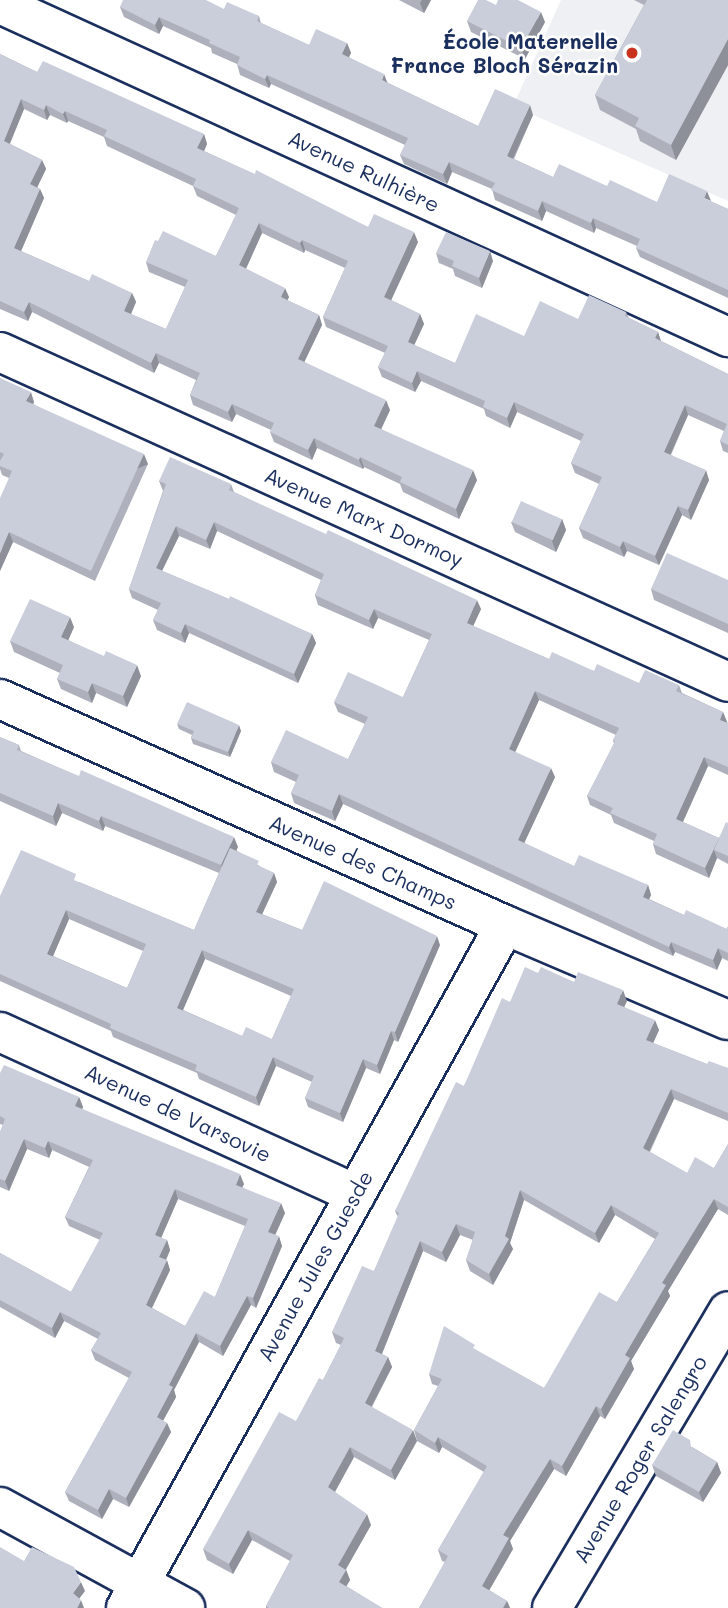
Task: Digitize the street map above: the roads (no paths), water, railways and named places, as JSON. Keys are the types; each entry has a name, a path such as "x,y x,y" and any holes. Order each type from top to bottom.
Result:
{"street":[{"name":"Avenue Rulhière","path":"0,4 728,337"},
{"name":"Avenue Marx Dormoy","path":"0,352 728,682"},
{"name":"Avenue des Champs","path":"0,699 505,925 728,1020"},
{"name":"Avenue Jules Guesde","path":"133,1596 505,925"},
{"name":"Avenue de Varsovie","path":"0,1032 356,1194"},
{"name":"Avenue Roger Salengro","path":"552,1608 728,1311"},
{"path":"0,1507 133,1596 186,1608"}],"place":[{"name":"École Maternelle France Bloch Sérazin","path":"632,53"}]}
